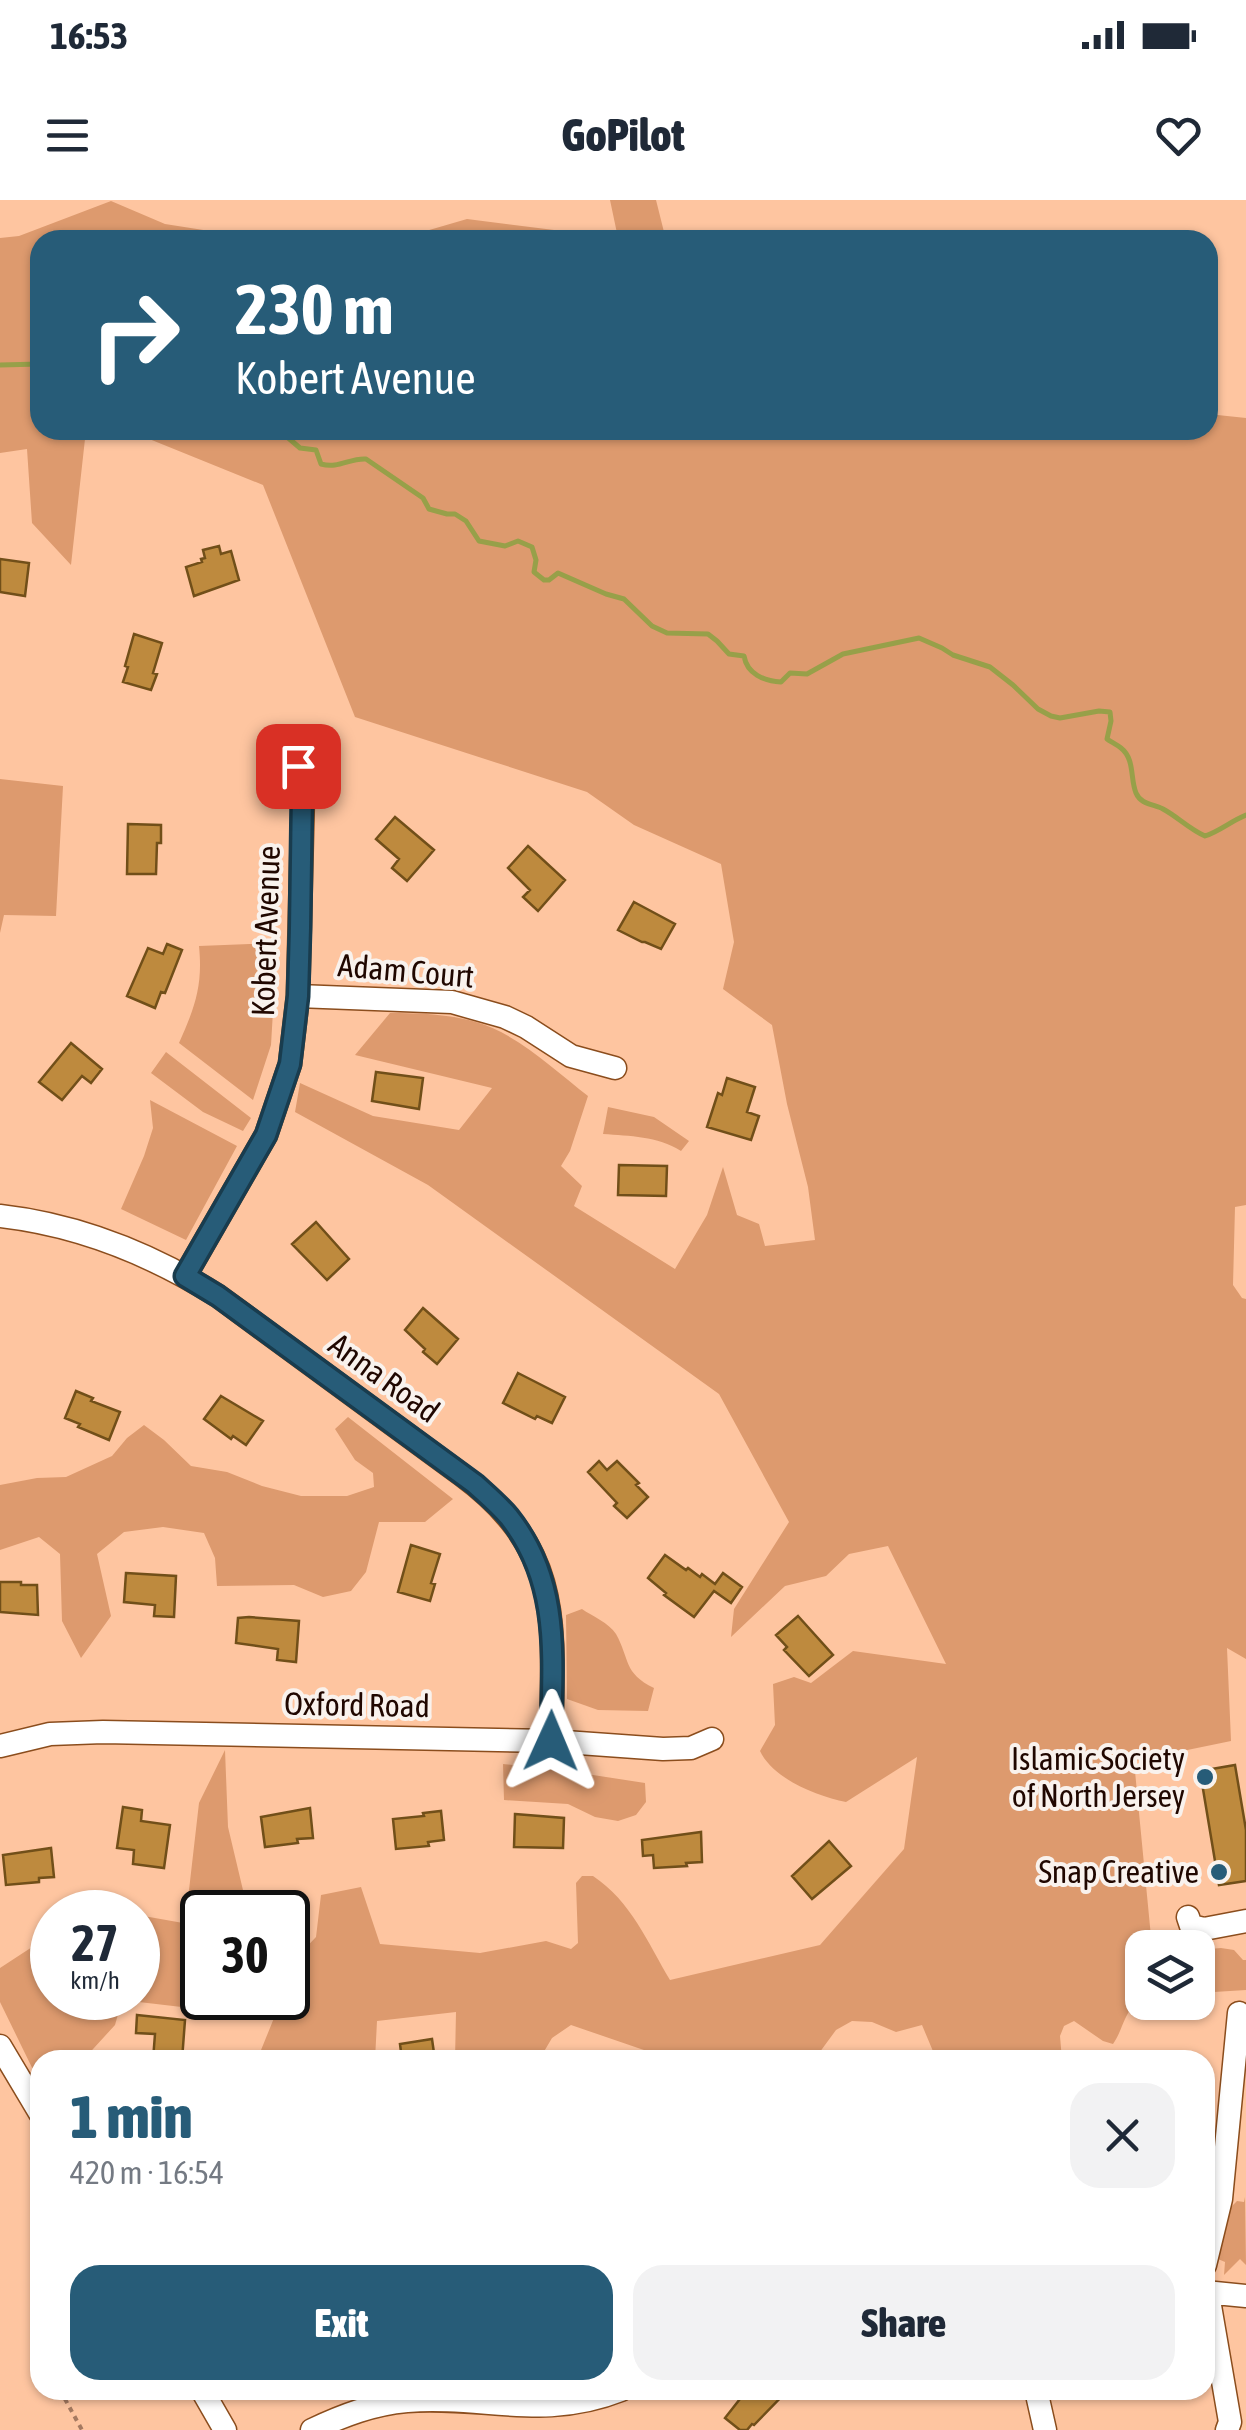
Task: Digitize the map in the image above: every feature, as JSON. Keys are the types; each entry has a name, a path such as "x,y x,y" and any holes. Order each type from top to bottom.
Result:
{"street":[{"name":"Kobert Avenue","path":"185,1276 272,1122 290,1064 298,996 302,792 298,766 284,748"},
{"name":"Adam Court","path":"298,996 467,1005 526,1027 571,1056 615,1068"},
{"name":"Anna Road","path":"0,1216 60,1226 116,1243 185,1276 475,1484 508,1515 534,1557 550,1608 551,1741"},
{"name":"Oxford Road","path":"0,1746 50,1734 103,1732 551,1741 663,1749 691,1748 712,1739"},
{"path":"1188,1916 1191,1926 1200,1929 1246,1921"},
{"path":"1215,2224 1221,2199 1240,2013"},
{"path":"0,2046 30,2096"},
{"path":"1215,2294 1246,2296"},
{"path":"1215,2341 1230,2422 1227,2430"},
{"path":"208,2400 225,2430"},
{"path":"312,2430 355,2410 393,2403 431,2400 544,2407 588,2400"},
{"path":"1038,2400 1045,2430"}],"path":[{"path":"66,2400 82,2430"}],"shaded area":[{"path":"610,200 656,200 664,230 616,230"},
{"path":"111,201 165,224 204,230 35,230"},
{"path":"467,219 554,230 429,230"},
{"path":"30,232 30,440 85,440 71,565 32,523 27,449 0,453 0,238"},
{"path":"1218,415 1246,418 1246,1205 1235,1207 1233,1285 1246,1299 1246,1659 1227,1648 1231,1741 1134,1761 1150,1930 1125,1930 1125,2019 1113,2044 1074,2021 1064,2026 1061,2050 932,2050 922,2025 896,2032 872,2022 852,2021 836,2030 821,2050 644,2050 571,2025 552,2038 545,2050 455,2050 456,2012 377,2021 376,2050 261,2050 273,2020 310,2020 310,1943 316,1937 321,1895 361,1887 380,1944 480,1953 546,1941 571,1949 578,1943 576,1883 582,1876 593,1876 618,1898 638,1924 670,1980 820,1945 904,1849 917,1757 846,1802 797,1785 775,1770 760,1751 775,1725 773,1684 794,1677 811,1683 853,1651 946,1664 888,1546 849,1554 826,1576 785,1586 731,1637 734,1609 789,1522 719,1394 428,1185 295,1112 300,1083 373,1116 459,1130 492,1088 355,1055 390,1013 465,1019 491,1027 521,1044 588,1096 561,1166 582,1186 574,1206 675,1269 707,1215 723,1167 737,1215 759,1224 765,1246 815,1240 808,1187 772,1025 723,989 734,942 721,864 634,825 587,792 355,717 263,485 152,440 1218,440"},
{"path":"0,779 63,786 56,916 4,915 0,933"},
{"path":"277,943 271,1045 253,1100 179,1043 197,996 199,946"},
{"path":"166,1052 251,1118 243,1131 203,1112 151,1073"},
{"path":"150,1100 237,1146 186,1240 121,1209 153,1128"},
{"path":"608,1107 654,1117 689,1141 681,1151 653,1140 603,1134"},
{"path":"348,1417 453,1499 425,1522 379,1522 366,1572 351,1591 323,1597 294,1585 217,1586 215,1558 204,1533 163,1527 124,1532 97,1554 111,1616 81,1658 62,1621 60,1554 39,1537 0,1550 0,1485 66,1477 112,1456 144,1425 191,1466 227,1472 262,1486 301,1496 347,1496 374,1487 373,1473 355,1460 335,1429"},
{"path":"582,1609 613,1630 632,1671 654,1688 648,1711 598,1710 567,1699 566,1615"},
{"path":"225,1750 228,1827 243,1890 189,1890 199,1803"},
{"path":"503,1764 645,1783 646,1802 636,1815 618,1821 595,1817 568,1804 504,1800"},
{"path":"160,1919 180,1922 180,2007 160,2004"},
{"path":"30,1948 30,2020 116,2020 115,2025 92,2050 30,2050 30,2064 0,2002 0,1968"},
{"path":"1215,1949 1234,1950 1246,1960 1246,1990 1215,1992"},
{"path":"1245,2197 1246,2265 1240,2259 1224,2275 1225,2262 1218,2259 1230,2208 1237,2201 1244,2202"}],"building":[{"path":"219,546 221,554 231,551 239,580 194,596 186,567 202,562 203,550"},
{"path":"0,559 29,563 25,596 0,592"},
{"path":"134,634 162,643 151,690 123,682"},
{"path":"395,817 434,850 407,881 392,868 399,859 376,839"},
{"path":"128,824 161,825 156,874 127,874"},
{"path":"528,846 565,880 538,911 523,897 530,890 508,868"},
{"path":"634,902 675,924 661,949 618,930"},
{"path":"167,944 182,950 155,1008 127,996 148,948 163,954"},
{"path":"71,1043 102,1069 91,1083 82,1076 62,1100 39,1082"},
{"path":"376,1072 423,1078 419,1109 372,1101"},
{"path":"727,1078 755,1087 747,1112 759,1116 751,1140 707,1127"},
{"path":"619,1165 667,1166 666,1196 618,1195"},
{"path":"316,1222 349,1259 327,1280 292,1244"},
{"path":"423,1308 458,1339 437,1364 405,1330"},
{"path":"518,1373 565,1397 552,1423 503,1403"},
{"path":"76,1391 120,1412 109,1440 65,1418"},
{"path":"221,1396 263,1421 246,1445 204,1419"},
{"path":"599,1461 607,1470 617,1461 648,1497 627,1518 588,1472"},
{"path":"411,1545 440,1554 430,1601 398,1592"},
{"path":"665,1555 715,1584 723,1573 742,1587 731,1603 714,1591 694,1617 648,1578"},
{"path":"126,1573 176,1576 174,1617 154,1616 155,1605 124,1602"},
{"path":"0,1582 37,1585 38,1615 0,1612"},
{"path":"798,1616 833,1655 809,1676 784,1650 787,1647 776,1635"},
{"path":"238,1618 299,1621 296,1662 277,1660 278,1649 236,1643"},
{"path":"1235,1765 1246,1830 1246,1881 1219,1885 1200,1771"},
{"path":"123,1807 142,1810 141,1821 170,1825 164,1868 133,1864 134,1850 117,1848"},
{"path":"310,1808 313,1838 265,1847 261,1817"},
{"path":"441,1811 444,1840 428,1842 429,1846 396,1849 393,1819"},
{"path":"515,1814 564,1818 563,1848 514,1847"},
{"path":"701,1832 702,1862 654,1868 653,1855 643,1856 642,1840"},
{"path":"829,1841 851,1866 812,1899 792,1876"},
{"path":"51,1848 54,1877 6,1885 3,1855"},
{"path":"137,2020 185,2020 183,2050 154,2050 155,2034 136,2033"},
{"path":"432,2039 434,2050 401,2050 400,2044"},
{"path":"739,2400 778,2400 747,2430 740,2430 725,2418"}],"waterway":[{"path":"0,365 30,364"},
{"path":"291,440 300,448 316,450 321,464 366,459 423,498 429,509 455,514 466,521 479,541 505,546 518,541 532,547 534,572 544,580 558,573 624,599 652,626 667,633 708,634 729,654 744,656 749,668 763,678 781,682 790,673 807,674 843,654 919,638 990,667 1051,716 1110,712 1107,739 1128,758 1138,797 1199,833 1205,836 1246,815"}],"place":[{"name":"Islamic Society of North Jersey","path":"1205,1777"},
{"name":"Snap Creative","path":"1219,1872"}],"route":[{"path":"298,766 302,792 300,928 290,1064 266,1135 185,1276 475,1484 508,1515 534,1557 550,1608 551,1741"}]}
